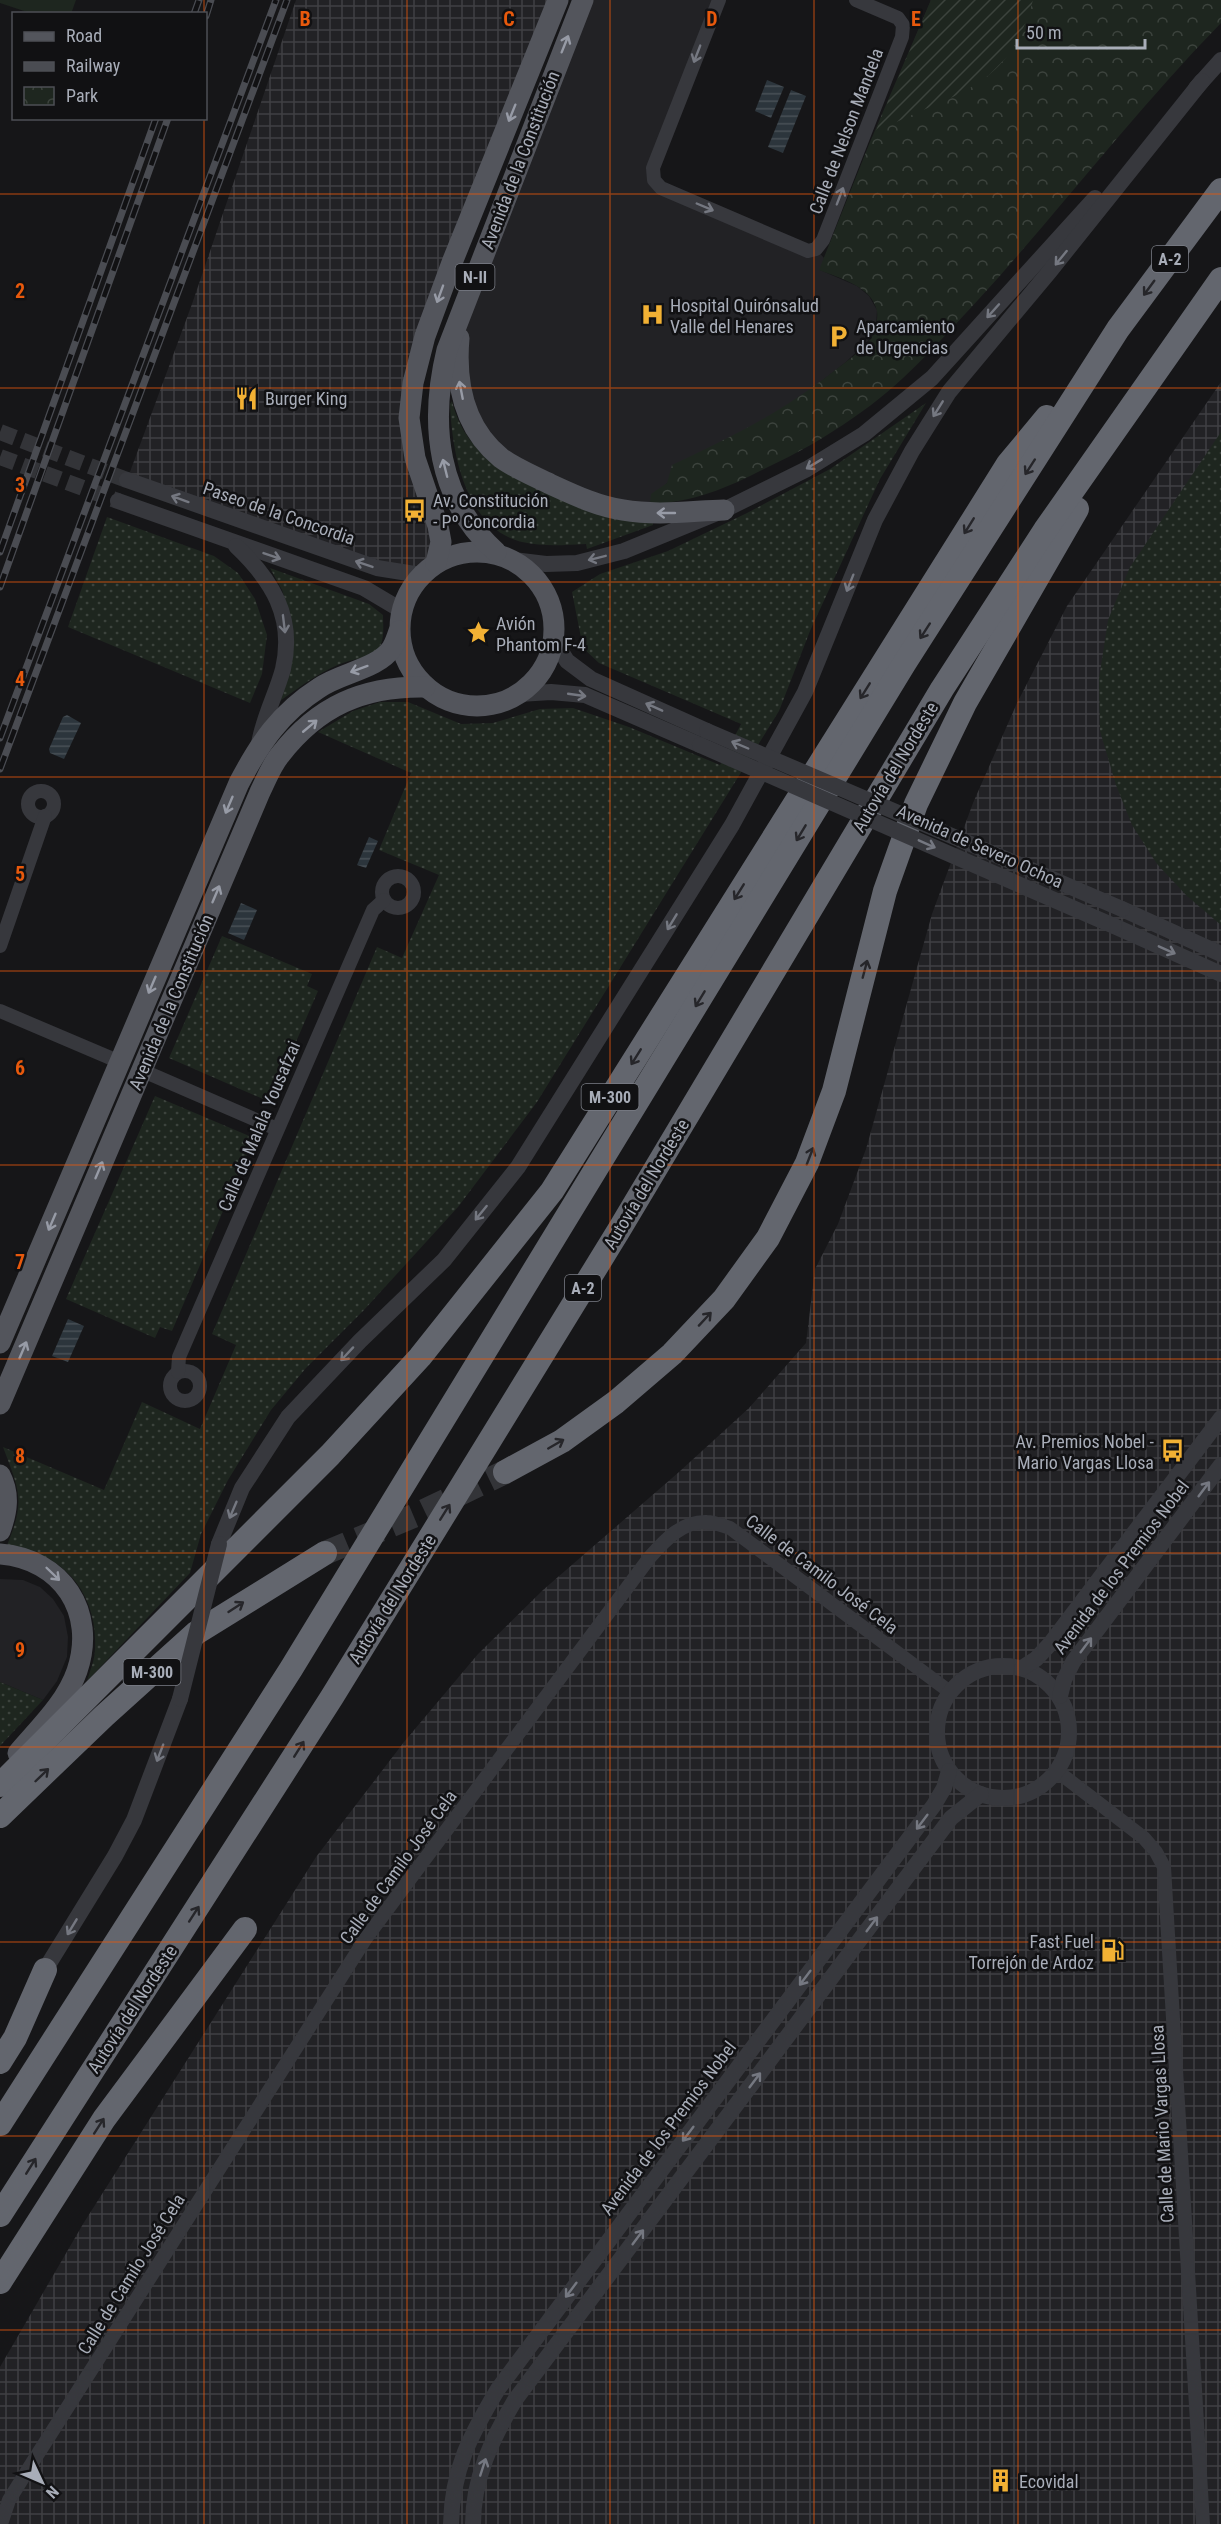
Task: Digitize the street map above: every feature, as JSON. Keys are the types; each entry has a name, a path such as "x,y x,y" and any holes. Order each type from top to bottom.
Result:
{"highway":[{"name":"A-2","path":"0,2124 291,1669 898,674 1118,329 1221,190"},
{"name":"Autovía del Nordeste","path":"0,2216 332,1697 619,1230 942,688 1045,530 1221,279"},
{"name":"M-300","path":"0,1785 330,1455 420,1357 552,1191 1008,464 1118,329"},
{"path":"505,1472 562,1441 616,1402 672,1354 724,1299 768,1238 807,1163 834,1091 885,891 916,804 965,703 1163,359"},
{"name":"M-300","path":"0,1816 195,1633 325,1553"},
{"path":"0,2282 104,2119 245,1929"},
{"path":"0,2062 15,2038 45,1970"}],"main road":[{"name":"Avenida de la Constitución","path":"428,569 441,543 415,458 409,418 413,383 425,336 453,260 558,0"},
{"name":"Avenida de la Constitución","path":"505,556 479,537 468,522 451,489 438,426 439,384 447,350 583,0"},
{"path":"462,311 458,348 461,396 471,421 483,441 502,459 589,502 624,510 669,514 724,510"},
{"path":"428,569 453,555 473,550 505,556"},
{"name":"N-II","path":"428,569 408,592 400,621 401,650 407,665 425,687 452,703 475,707 499,703 519,694 539,674 549,658 554,640 553,615 546,594 531,573 505,556"},
{"name":"Avenida de la Constitución","path":"0,1343 239,783 259,744 292,709 320,687 350,672 380,661 392,648 400,621"},
{"name":"Avenida de la Constitución","path":"0,1404 260,792 278,757 309,726 332,708 356,695 402,687 425,687"},
{"path":"0,1475 5,1485 7,1510 0,1531"},
{"path":"0,1554 18,1556 47,1568 73,1595 83,1632 77,1671 57,1708 0,1774"}],"street":[{"name":"Calle de Nelson Mandela","path":"719,0 652,168 654,180 661,188 808,251 816,249 823,240 903,37 903,25 898,18 856,0"},
{"path":"505,556 546,564 586,561 624,551 724,510 807,469 864,434 932,378 1221,60"},
{"path":"0,2042 115,1856 134,1820 180,1699 219,1544 242,1488 288,1418 360,1341 444,1260 518,1167 738,815 805,692 875,520 912,451 949,392 1058,262 1202,81"},
{"name":"Paseo de la Concordia","path":"127,480 377,568 428,569"},
{"path":"118,501 364,588 400,621"},
{"path":"231,542 258,567 267,580 276,595 285,628 283,669 262,725 259,744"},
{"name":"Avenida de Severo Ochoa","path":"554,640 567,661 591,679 704,738 1221,974"},
{"name":"Avenida de Severo Ochoa","path":"519,694 551,692 585,695 704,738 1122,909 1221,954"},
{"path":"0,946 45,816"},
{"name":"Calle de Malala Yousafzai","path":"178,1372 179,1357 277,1129 373,910 384,900"},
{"path":"0,1011 120,1062"},
{"path":"141,1070 277,1129"},
{"name":"Avenida de los Premios Nobel","path":"1022,1668 1036,1659 1050,1644 1221,1418"},
{"name":"Avenida de los Premios Nobel","path":"1060,1696 1064,1680 1073,1662 1221,1465"},
{"name":"Calle de Camilo José Cela","path":"2,2524 9,2500 366,1938 650,1557 670,1534 687,1526 707,1522 730,1528 950,1692"},
{"path":"1002,1665 1022,1668 1044,1678 1060,1696 1068,1714 1070,1734 1066,1753 1057,1771 1042,1786 1023,1795 1002,1798 981,1794 963,1785 950,1771 940,1752 937,1731 940,1710 950,1692 964,1678 982,1669 1002,1665"},
{"name":"Avenida de los Premios Nobel","path":"451,2524 451,2508 461,2458 477,2424 498,2389 934,1805 944,1788 950,1771"},
{"name":"Calle de Mario Vargas Llosa","path":"1057,1771 1144,1838 1156,1851 1164,1867 1203,2524"},
{"path":"473,2524 473,2510 481,2469 495,2434 515,2400 951,1818 981,1794"}],"shaded area":[{"path":"296,0 558,0 413,383 436,563 421,575 127,480 192,304"},
{"path":"583,0 719,0 655,180 816,249 824,258 820,270 857,286 869,296 877,310 876,327 872,337 846,362 800,398 667,483 650,504 624,510 484,441 458,348"},
{"path":"767,80 784,87 771,118 755,111"},
{"path":"791,90 806,96 783,153 768,147"},
{"path":"1221,382 1221,2524 0,2524 0,2367 83,2224 316,1857 404,1742 478,1654 543,1590 749,1408 806,1343 815,1269 838,1224 866,1149 932,914 973,803 1017,703 1067,606"},
{"path":"67,715 81,723 64,759 50,753 49,749 63,717"},
{"path":"369,837 378,841 366,868 357,865"},
{"path":"241,903 257,910 244,940 228,933"},
{"path":"68,1319 84,1326 68,1362 52,1356"},
{"path":"0,1579 23,1580 40,1587 53,1599 64,1616 68,1637 67,1657 57,1681 43,1700 0,1682"}],"green space":[{"path":"0,0 76,0 72,12 27,12 0,3"},
{"path":"931,0 1221,0 1221,23 1128,125 978,300 919,363 887,392 822,438 738,482 696,497 650,504 651,494 667,483 672,465 736,434 795,399 849,360 872,337 876,328 877,311 869,295 854,284 819,270 870,142"},
{"path":"931,0 1033,0 1022,31 1008,55 991,73 972,87 951,98 875,133"},
{"path":"452,401 459,421 469,438 497,467 653,522 653,525 587,549 586,544 538,545 522,542 503,534 487,521 465,486 454,444 450,404"},
{"path":"926,403 880,479 810,631 779,711 537,1102 458,1207 364,1310 306,1368 271,1410 228,1480 201,1534 190,1573 87,1681 95,1653 94,1628 83,1593 60,1566 27,1549 7,1545 17,1517 18,1495 3,1447 104,1490 142,1402 200,1429 236,1345 212,1334 377,947 402,958 439,875 379,850 411,773 318,732 353,711 380,702 408,702 461,724 493,723 540,709 573,708 629,727 720,765 741,724 599,663 583,648 572,592 600,574 668,551 830,469"},
{"path":"1221,432 1221,925 1187,896 1157,864 1132,825 1116,785 1100,731 1099,679 1108,620 1130,567"},
{"path":"107,517 214,556 238,573 255,599 267,635 262,674 250,703 68,627"},
{"path":"270,568 369,604 383,615 383,636 379,648 370,655 340,664 322,673 280,701 290,615 282,590"},
{"path":"222,936 312,974 307,986 318,991 270,1102 169,1058"},
{"path":"155,1096 254,1138 172,1331 160,1327 155,1338 66,1299"},
{"path":"0,1682 43,1700 0,1746"}],"tunnel":[{"path":"0,432 127,480"},
{"path":"0,457 118,501"},
{"path":"325,1553 416,1515 505,1472"}],"railway":[{"path":"195,12 199,0"},
{"path":"207,13 211,0"},
{"path":"0,738 276,0"},
{"path":"0,769 287,0"},
{"path":"0,552 155,120"},
{"path":"0,587 167,120"}],"place":[{"name":"Hospital Quirónsalud Valle del Henares","path":"652,315"},
{"name":"Aparcamiento de Urgencias","path":"838,336"},
{"name":"Burger King","path":"247,398"},
{"name":"Av. Constitución - Pº Concordia","path":"415,510"},
{"name":"Avión Phantom F-4","path":"478,633"},
{"name":"Av. Premios Nobel - Mario Vargas Llosa","path":"1172,1451"},
{"name":"Fast Fuel Torrejón de Ardoz","path":"1112,1951"},
{"name":"Ecovidal","path":"1001,2481"}]}
